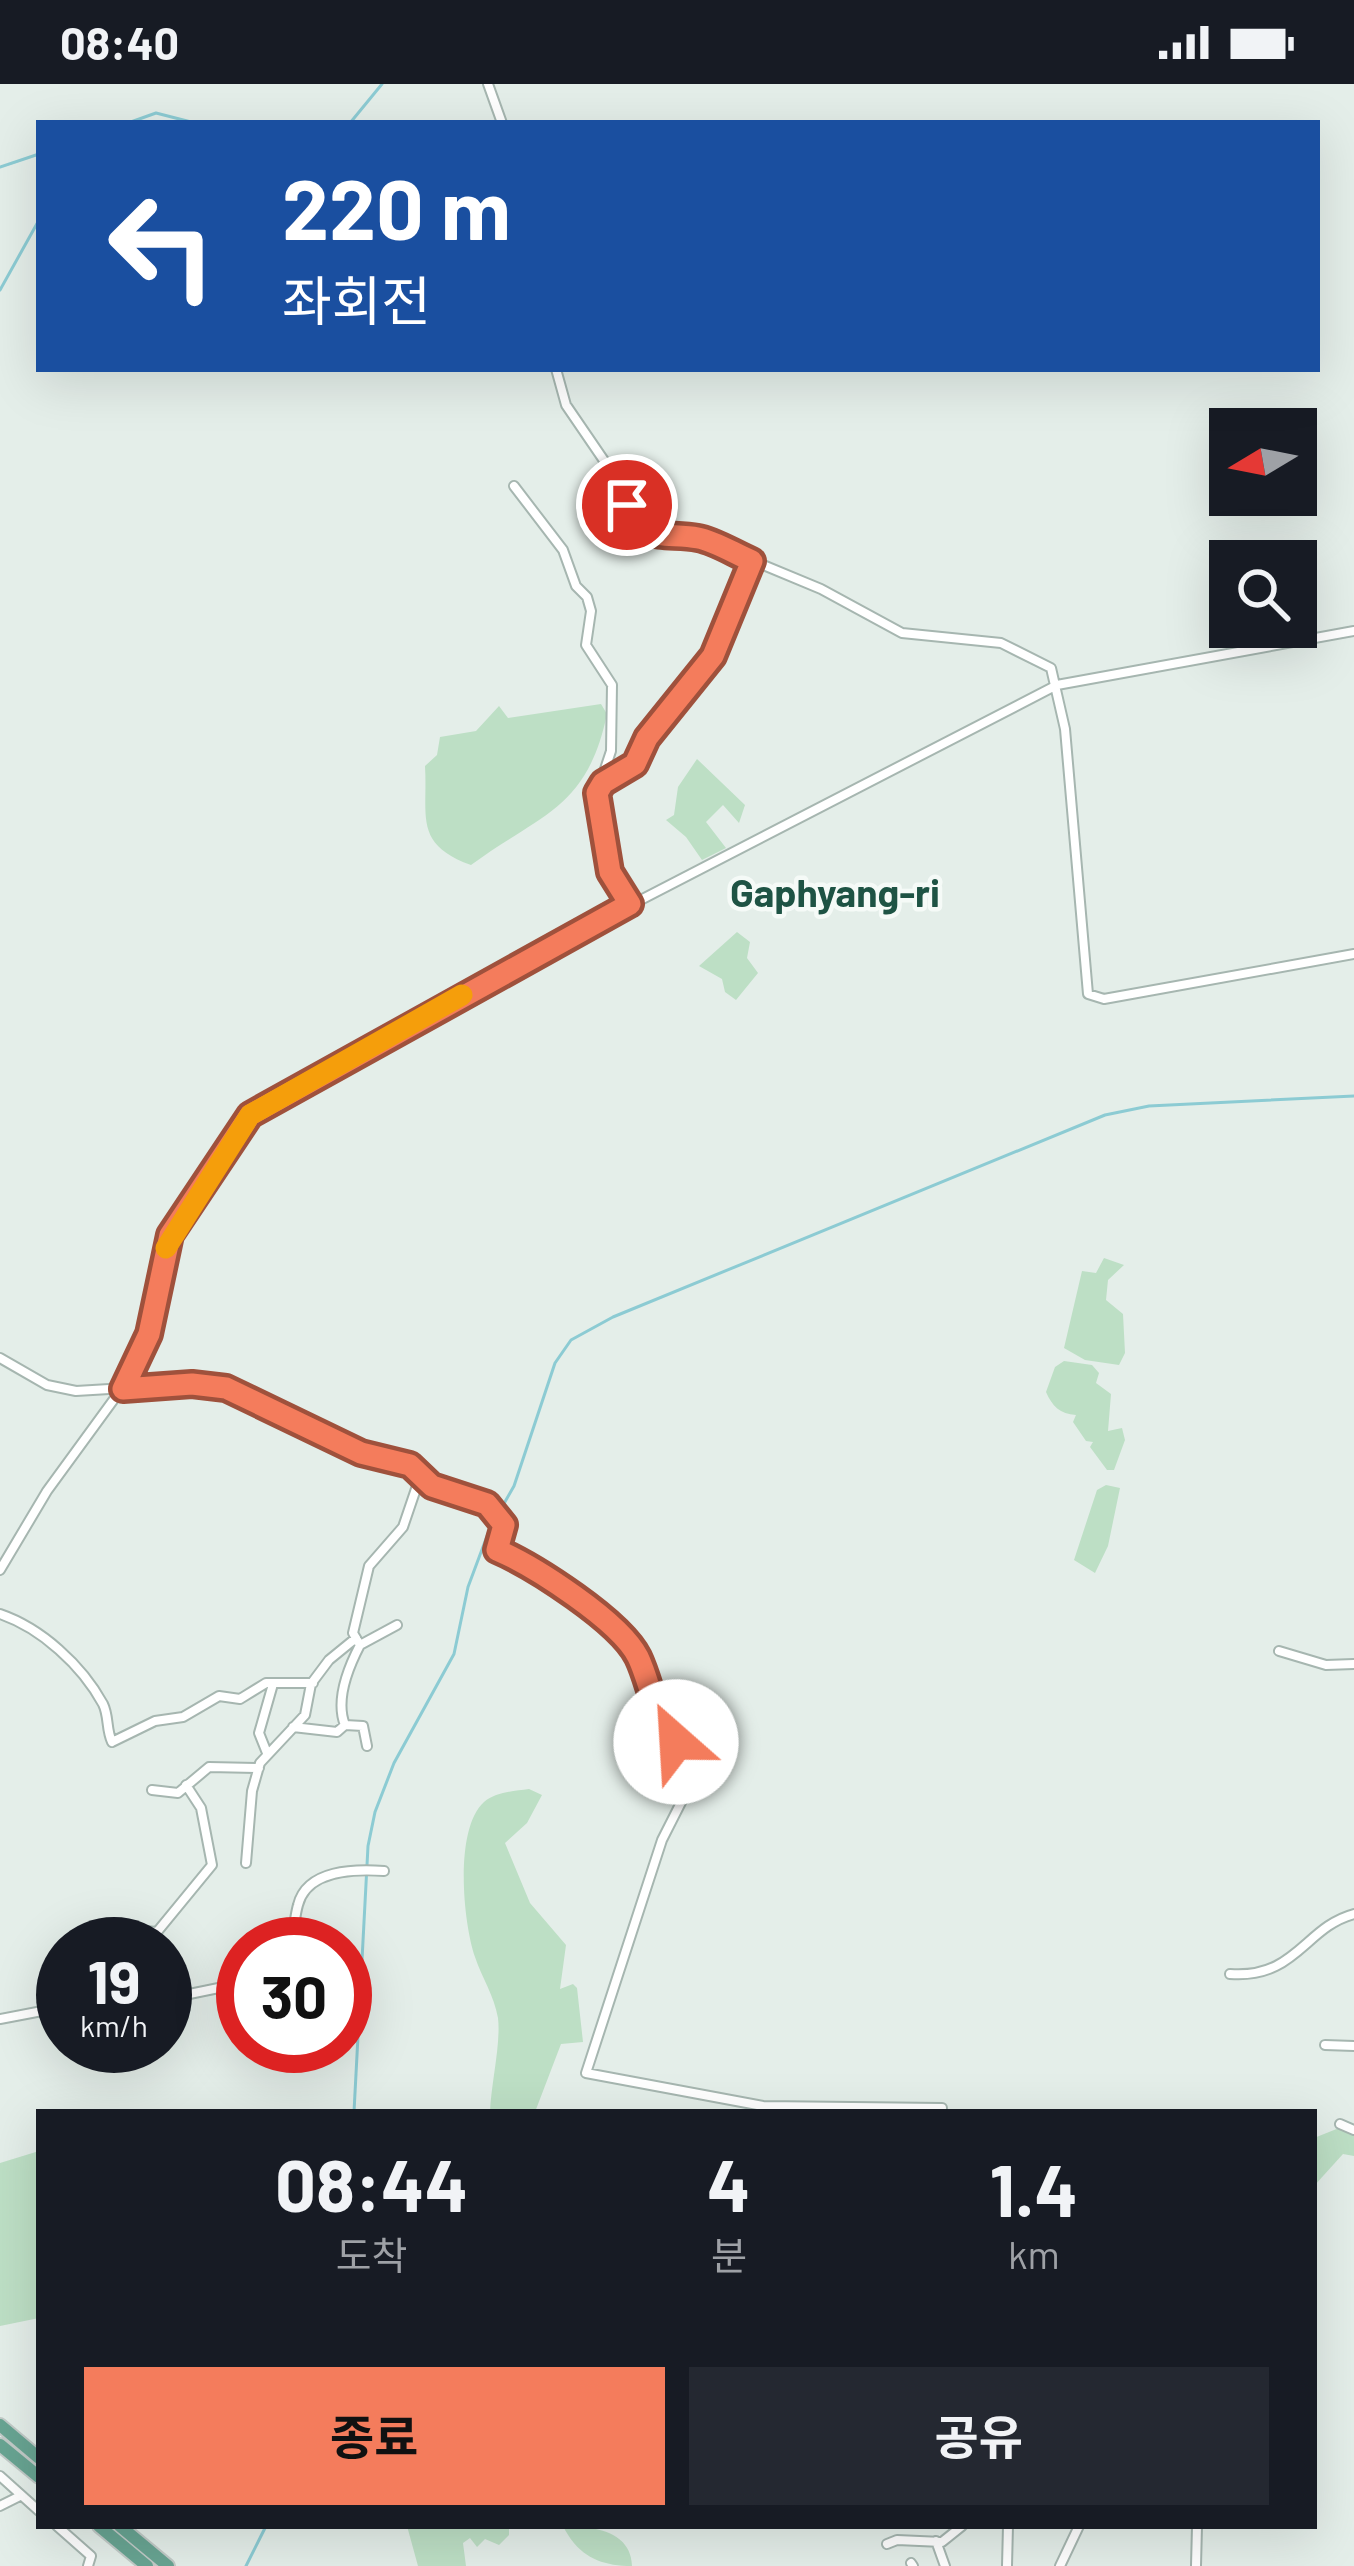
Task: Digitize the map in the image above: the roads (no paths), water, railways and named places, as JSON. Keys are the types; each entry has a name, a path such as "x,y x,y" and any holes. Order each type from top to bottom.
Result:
{"main road":[{"path":"0,2426 36,2456"},
{"path":"0,2445 36,2475"},
{"path":"103,2529 147,2566"},
{"path":"124,2529 168,2566"}],"street":[{"path":"488,84 501,120"},
{"path":"557,372 566,405 620,484 638,527 656,537 698,538 821,590 902,632 944,640 985,639 1020,650 1051,668 1057,685 1088,994 1104,999 1354,954"},
{"path":"514,486 563,550 576,586 587,597 591,611 586,645 612,685 613,737 597,793 610,872 630,904"},
{"path":"603,783 635,764 647,738 713,656 752,561"},
{"path":"0,1570 47,1492 123,1389 149,1334 170,1235 250,1115 630,904 1057,685 1354,632"},
{"path":"0,1358 53,1387 192,1384 226,1388 361,1453 410,1465 432,1486 492,1507 502,1520 496,1553 526,1564 625,1637 640,1660 665,1728 700,1765 662,1840 586,2073 736,2104 942,2109"},
{"path":"345,1725 342,1694 358,1641 369,1566 404,1527 420,1475"},
{"path":"0,1614 36,1631 73,1666 104,1705 112,1742 155,1721 183,1717 219,1696 239,1699 260,1685 313,1683"},
{"path":"246,1862 259,1768 267,1753 306,1712 313,1683 335,1653 397,1625"},
{"path":"1279,1651 1326,1665 1354,1664"},
{"path":"267,1753 259,1733 273,1684"},
{"path":"292,1727 337,1732 345,1725 363,1726 368,1746"},
{"path":"152,1790 178,1793 209,1767 259,1768"},
{"path":"169,1917 212,1865 201,1808 185,1785"},
{"path":"296,1917 304,1892 332,1874 358,1868 381,1871"},
{"path":"1230,1975 1268,1970 1304,1950 1336,1919 1354,1914"},
{"path":"0,2019 36,2012"},
{"path":"1324,2045 1354,2046"},
{"path":"1340,2124 1354,2130"},
{"path":"0,2476 36,2508"},
{"path":"0,2506 21,2496"},
{"path":"60,2529 91,2556 88,2566"},
{"path":"887,2545 897,2540 936,2542 957,2529"},
{"path":"1007,2566 1008,2529"},
{"path":"1060,2566 1078,2529"},
{"path":"1196,2566 1197,2529"},
{"path":"936,2542 945,2566"}],"waterway":[{"path":"352,120 382,84"},
{"path":"136,120 156,113 183,120"},
{"path":"0,167 36,155"},
{"path":"0,290 36,225"},
{"path":"354,2109 368,1846 375,1812 394,1763 454,1654 468,1587 490,1528 514,1486 555,1363 571,1340 613,1317 1105,1115 1149,1106 1354,1096"},
{"path":"246,2566 264,2529"}],"district":[{"name":"Gaphyang-ri","path":"835,891"}]}
